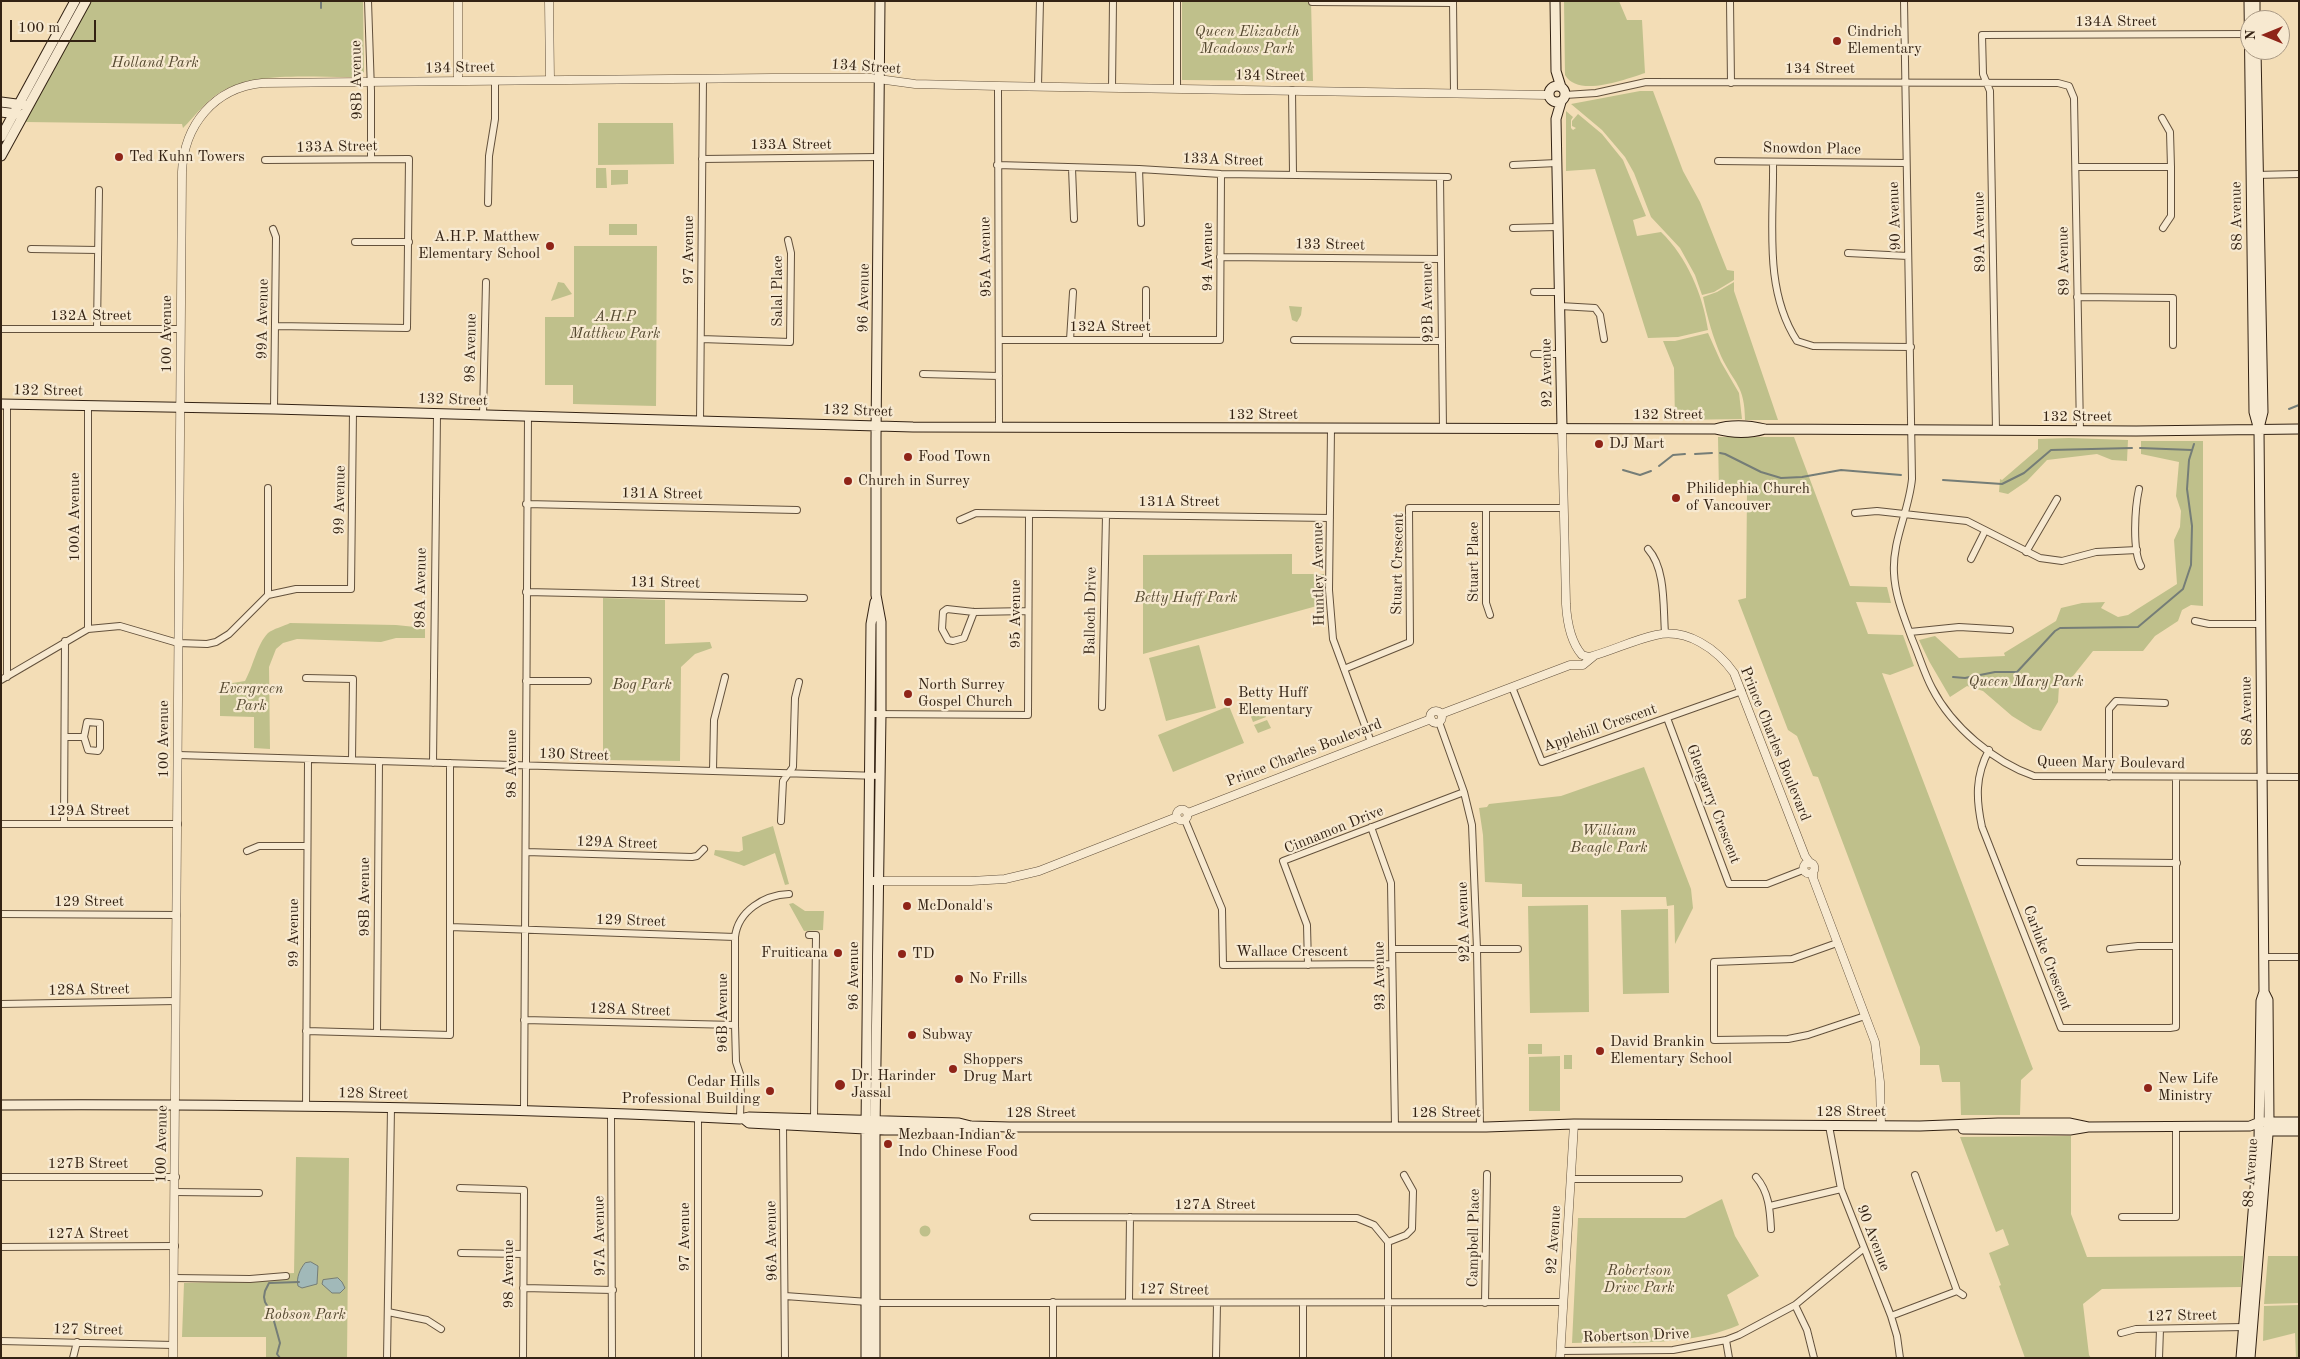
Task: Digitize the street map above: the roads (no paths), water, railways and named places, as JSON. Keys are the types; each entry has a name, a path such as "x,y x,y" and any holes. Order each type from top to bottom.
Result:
{"main road":[{"path":"1,137 75,1"},
{"path":"1,156 86,1"},
{"name":"96 Avenue","path":"870,1124 876,1015 869,776 871,624 876,594 880,1"},
{"name":"92 Avenue","path":"1555,1 1562,428"},
{"name":"88 Avenue","path":"2250,60 2263,412 2258,430 2264,957 2264,992 2261,1002 2264,1127 2250,1358"},
{"name":"88 Avenue","path":"2255,175 2256,60"},
{"path":"1,102 30,106"},
{"path":"1,112 25,115"},
{"name":"132 Street","path":"4,404 274,409 876,426 1715,429 1726,426 1753,426 1765,429 2080,431 2299,429"},
{"name":"96 Avenue","path":"866,1358 870,1301 868,970 880,776 881,714 881,622 876,594"},
{"path":"868,970 876,982"},
{"path":"868,998 876,1015"},
{"name":"128 Street","path":"1,1105 176,1104 524,1111 742,1119 750,1117 814,1118 959,1130 971,1126 1480,1127 1574,1124 1920,1126 2070,1123 2088,1127 2264,1127"},
{"name":"128 Street","path":"742,1119 749,1123 783,1125 870,1124"},
{"path":"2264,1127 2299,1122"},
{"path":"2264,1127 2299,1131"},
{"name":"88 Avenue","path":"2241,1358 2264,1127"},
{"name":"96 Avenue","path":"870,1301 875,1358"}],"street":[{"name":"98B Avenue","path":"368,1 370,159"},
{"path":"458,1 458,81"},
{"path":"550,1 550,80"},
{"path":"1038,86 1040,1"},
{"path":"1112,88 1113,1"},
{"path":"1176,89 1177,1"},
{"path":"1730,1 1731,83"},
{"name":"90 Avenue","path":"1904,1 1912,430"},
{"path":"1312,2 1453,2 1454,92"},
{"name":"134A Street","path":"1982,35 2240,34"},
{"name":"89A Avenue","path":"1982,35 1983,74 1990,91 1996,430"},
{"name":"134 Street","path":"196,124 206,110 222,96 253,84 370,82 703,78 879,80 915,84 998,86 1557,95 1596,92 1646,82 2058,83 2069,86 2072,92"},
{"name":"97 Avenue","path":"700,421 703,78"},
{"path":"488,203 489,156 495,119 495,81"},
{"name":"95A Avenue","path":"998,86 999,427"},
{"path":"1292,90 1293,174"},
{"name":"89 Avenue","path":"2072,92 2074,98 2076,167 2080,431"},
{"path":"2162,118 2170,132 2171,167 2171,216 2163,228"},
{"name":"100 Avenue","path":"173,1358 176,1177 182,162 185,145 196,124"},
{"name":"133A Street","path":"702,159 879,157"},
{"name":"133A Street","path":"265,160 409,159 409,242"},
{"name":"Snowdon Place","path":"1718,161 1906,163"},
{"path":"1773,162 1774,280 1784,316 1796,341 1813,346 1911,347"},
{"path":"1513,165 1557,163"},
{"name":"133A Street","path":"997,165 1139,169 1221,174 1448,177"},
{"path":"2076,167 2171,167"},
{"path":"1072,168 1074,219"},
{"path":"1139,169 1141,223"},
{"name":"94 Avenue","path":"1220,340 1221,174"},
{"path":"2255,175 2299,174"},
{"name":"92B Avenue","path":"1440,176 1443,429"},
{"path":"97,328 98,190"},
{"path":"1513,228 1558,227"},
{"name":"99A Avenue","path":"273,229 276,238 274,409"},
{"name":"Salal Place","path":"701,339 790,342 791,253 788,240"},
{"path":"275,326 407,328 409,242 355,242"},
{"path":"32,249 98,250"},
{"path":"1848,253 1908,256"},
{"name":"133 Street","path":"1220,257 1440,259"},
{"name":"98 Avenue","path":"483,415 486,282"},
{"path":"1146,290 1146,340"},
{"path":"1070,340 1072,292"},
{"path":"1534,292 1560,292"},
{"path":"2077,297 2173,298 2173,345"},
{"path":"1560,306 1595,308 1600,316 1604,340"},
{"name":"132A Street","path":"1,329 181,329"},
{"name":"132A Street","path":"1000,340 1220,340"},
{"path":"1294,340 1441,341"},
{"path":"1534,354 1560,354"},
{"path":"923,374 999,376"},
{"path":"4,404 4,678"},
{"name":"100A Avenue","path":"88,406 88,629"},
{"name":"99 Avenue","path":"268,595 296,589 351,589 353,411"},
{"name":"98A Avenue","path":"433,763 437,414"},
{"name":"98 Avenue","path":"524,1111 528,416"},
{"name":"92 Avenue","path":"1562,428 1566,604 1569,629 1578,660"},
{"name":"Huntley Avenue","path":"1331,429 1330,612 1333,639 1372,742"},
{"name":"Queen Mary Boulevard","path":"1912,430 1912,479 1897,541 1894,572 1897,594 1932,688 1942,705 1967,732 2014,768 2034,776 2262,777"},
{"path":"4,678 88,629 120,626 178,643 207,644 222,638 268,595 268,488"},
{"path":"2140,489 2137,501 2137,558 2141,566"},
{"path":"2026,552 2057,499"},
{"name":"131A Street","path":"526,504 797,510"},
{"name":"Stuart Crescent","path":"1344,669 1410,642 1409,508 1563,508"},
{"name":"Stuart Place","path":"1486,508 1486,603 1490,615"},
{"path":"1855,513 1877,511 1967,521 2040,558 2062,561 2096,552 2137,550"},
{"name":"131A Street","path":"960,520 976,513 1210,514 1330,518"},
{"name":"95 Avenue","path":"881,714 1028,715 1029,514"},
{"name":"Balloch Drive","path":"1102,707 1106,515"},
{"path":"1971,559 1984,531"},
{"path":"1440,718 1578,660 1665,633 1656,557 1648,549"},
{"name":"131 Street","path":"526,592 804,598"},
{"path":"974,612 964,638 954,641 948,640 942,629 943,612 947,609 974,612 1028,611"},
{"path":"2195,621 2209,624 2260,624"},
{"path":"1910,632 1959,627 2010,630"},
{"name":"Prince Charles Boulevard","path":"1665,633 1686,637 1710,648 1729,665 1742,691 1875,1042 1879,1071 1881,1126"},
{"path":"64,824 65,641"},
{"path":"713,772 714,720 725,677"},
{"path":"306,678 353,679 352,760"},
{"path":"526,681 588,680"},
{"path":"782,821 783,781 793,767 794,698 800,682"},
{"name":"Applehill Crescent","path":"1512,687 1542,762 1742,691"},
{"path":"2109,777 2109,709 2116,701 2165,703"},
{"path":"2101,705 2109,709"},
{"name":"Prince Charles Boulevard","path":"873,881 1006,879 1039,871 1183,817 1431,719 1433,712 1437,712 1440,718"},
{"path":"870,714 881,714"},
{"name":"92A Avenue","path":"1440,718 1464,792 1471,818 1474,844 1480,1127"},
{"name":"Glengarry Crescent","path":"1667,718 1729,884 1767,884 1808,868"},
{"path":"88,722 100,724 100,748 98,751 88,750 84,737 88,722"},
{"path":"65,737 84,737"},
{"name":"Carluke Crescent","path":"1989,750 1982,764 1977,787 1977,804 1982,827 2061,1028 2176,1027 2176,778"},
{"name":"130 Street","path":"178,755 880,776"},
{"name":"99 Avenue","path":"306,1107 308,759"},
{"name":"98B Avenue","path":"377,1033 379,761"},
{"path":"306,1031 450,1035 450,763"},
{"path":"2262,777 2299,777"},
{"name":"Cinnamon Drive","path":"1308,965 1307,925 1283,861 1464,792"},
{"name":"Wallace Crescent","path":"1183,817 1222,909 1223,964 1392,964"},
{"name":"129A Street","path":"1,824 178,824"},
{"name":"93 Avenue","path":"1371,827 1391,883 1395,1127"},
{"path":"247,851 259,846 307,846"},
{"name":"129A Street","path":"526,852 692,857 704,849"},
{"path":"2080,862 2177,863"},
{"path":"735,937 739,922 747,911 772,897 789,894"},
{"name":"129 Street","path":"1,914 177,914"},
{"name":"129 Street","path":"450,928 735,937"},
{"path":"809,935 816,935 814,1118"},
{"name":"96B Avenue","path":"735,937 734,1026 736,1062 741,1077 742,1119"},
{"path":"1836,943 1792,960 1714,962 1714,1040 1788,1039 1808,1035 1865,1016"},
{"path":"2110,950 2138,946 2175,946"},
{"path":"1392,949 1518,949"},
{"path":"2264,957 2299,957"},
{"name":"128A Street","path":"1,1004 176,1002"},
{"name":"128A Street","path":"524,1020 734,1026"},
{"path":"388,1358 391,1108"},
{"name":"97A Avenue","path":"611,1115 612,1358"},
{"name":"97 Avenue","path":"698,1117 698,1358"},
{"name":"92 Avenue","path":"1560,1354 1574,1124"},
{"name":"96A Avenue","path":"783,1125 785,1358"},
{"name":"90 Avenue","path":"1829,1126 1841,1189 1863,1249 1891,1316 1897,1336 1900,1358"},
{"path":"2122,1217 2176,1217 2176,1126"},
{"name":"Campbell Place","path":"1485,1303 1487,1174"},
{"path":"1915,1174 1957,1290 1963,1295"},
{"path":"1388,1358 1388,1242 1406,1235 1412,1230 1413,1191 1404,1175"},
{"path":"1756,1176 1763,1185 1770,1206 1771,1229"},
{"name":"127B Street","path":"1,1177 176,1177"},
{"path":"1572,1178 1679,1179"},
{"name":"98 Avenue","path":"460,1188 524,1190 522,1358"},
{"path":"1770,1206 1841,1189"},
{"path":"175,1192 259,1194"},
{"path":"1129,1302 1130,1217"},
{"name":"127A Street","path":"1033,1218 1357,1218 1374,1225 1388,1242"},
{"name":"127A Street","path":"1,1247 174,1246"},
{"name":"Robertson Drive","path":"1560,1354 1646,1354 1687,1349 1739,1336 1795,1305 1863,1249"},
{"path":"461,1253 523,1254"},
{"path":"174,1278 244,1279 286,1276"},
{"path":"523,1288 613,1290"},
{"path":"1891,1316 1957,1290"},
{"name":"127 Street","path":"785,1296 870,1301 1303,1304 1563,1302"},
{"path":"1053,1302 1053,1358"},
{"path":"1216,1358 1217,1303"},
{"path":"1303,1304 1303,1358"},
{"path":"1795,1305 1807,1330 1814,1358"},
{"path":"388,1312 427,1320 441,1329"},
{"name":"127 Street","path":"2121,1333 2136,1329 2244,1327"},
{"path":"2159,1358 2160,1329"},
{"path":"1726,1340 1729,1358"},
{"name":"127 Street","path":"1,1341 173,1345"},
{"path":"73,1358 77,1342"}],"water":[{"path":"311,1262 318,1266 317,1284 302,1288 298,1286 299,1274 305,1263"},
{"path":"338,1278 345,1288 340,1293 332,1293 322,1284 323,1280"}],"waterway":[{"path":"321,1 321,8"},
{"path":"2289,409 2299,405"},
{"path":"1953,677 1965,678 1995,672 2017,672 2060,628 2138,627 2183,589 2191,565 2192,526 2187,489 2189,460 2194,444"},
{"path":"1943,480 2002,484 2024,473 2051,450 2132,448"},
{"path":"2140,448 2192,450"},
{"path":"1695,454 1712,453"},
{"path":"1720,453 1761,472 1781,478 1802,477 1841,470 1901,475"},
{"path":"1659,466 1673,455 1685,454"},
{"path":"1623,470 1640,475 1651,471"},
{"path":"280,1358 277,1354 280,1343 272,1314 265,1302 265,1291 269,1283 299,1282"}],"place":[{"name":"Cindrich Elementary","path":"1837,41"},
{"name":"Ted Kuhn Towers","path":"119,157"},
{"name":"A.H.P. Matthew Elementary School","path":"550,246"},
{"name":"DJ Mart","path":"1599,444"},
{"name":"Food Town","path":"908,457"},
{"name":"Church in Surrey","path":"848,481"},
{"name":"Philidephia Church of Vancouver","path":"1676,498"},
{"name":"North Surrey Gospel Church","path":"908,694"},
{"name":"Betty Huff Elementary","path":"1228,702"},
{"name":"McDonald's","path":"907,906"},
{"name":"Fruiticana","path":"838,953"},
{"name":"TD","path":"902,954"},
{"name":"No Frills","path":"959,979"},
{"name":"Subway","path":"912,1035"},
{"name":"David Brankin Elementary School","path":"1600,1051"},
{"name":"Shoppers Drug Mart","path":"953,1069"},
{"name":"Dr. Harinder Jassal","path":"840,1085"},
{"name":"New Life Ministry","path":"2148,1088"},
{"name":"Cedar Hills Professional Building","path":"770,1091"},
{"name":"Mezbaan Indian & Indo Chinese Food","path":"888,1144"}],"park label":[{"name":"Queen Elizabeth Meadows Park","path":"1247,40"},
{"name":"Holland Park","path":"155,63"},
{"name":"A.H.P Matthew Park","path":"615,326"},
{"name":"Betty Huff Park","path":"1186,598"},
{"name":"Queen Mary Park","path":"2026,682"},
{"name":"Bog Park","path":"642,685"},
{"name":"Evergreen Park","path":"251,698"},
{"name":"William Beagle Park","path":"1609,840"},
{"name":"Robertson Drive Park","path":"1639,1280"},
{"name":"Robson Park","path":"305,1315"}]}
